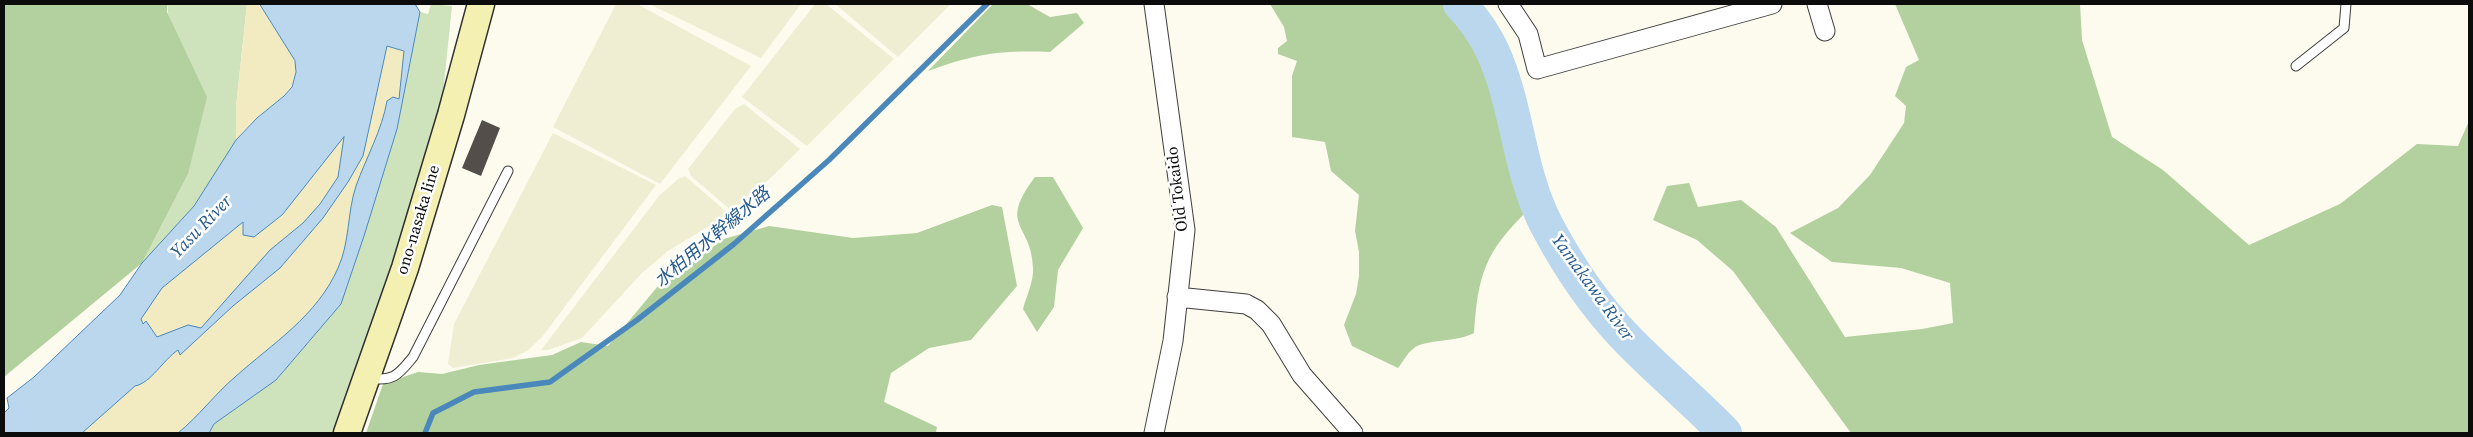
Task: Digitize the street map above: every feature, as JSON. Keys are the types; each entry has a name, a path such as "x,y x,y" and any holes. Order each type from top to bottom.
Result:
{"main road":[{"name":"ono-nasaka line","path":"347,433 405,268 451,115 481,4"}],"street":[{"name":"Old Tokaido","path":"1154,4 1185,230 1173,341 1154,433"},
{"path":"1508,4 1528,34 1537,69 1772,4"},
{"path":"1817,4 1825,32"},
{"path":"1177,297 1246,304 1257,310 1270,324 1302,375 1353,433"}],"lane":[{"path":"2296,66 2344,28 2346,4"},
{"path":"366,378 382,380 397,376 413,357 508,171"}],"green space":[{"path":"4,4 167,4 167,12 207,97 188,174 142,263 4,377"},
{"path":"167,4 247,4 236,107 236,140 194,206 142,263 188,174"},
{"path":"431,4 452,6 440,123 337,433 209,433 214,424 276,380 341,304 397,129 420,12 428,14"},
{"path":"616,4 637,4 751,66 660,184 553,127"},
{"path":"649,4 801,4 761,58"},
{"path":"815,4 826,4 894,59 807,146 742,97"},
{"path":"835,4 951,4 898,57"},
{"path":"993,4 1027,4 1050,17 1077,13 1084,23 1050,52 988,54 928,71"},
{"path":"1270,4 1453,4 1472,24 1484,44 1496,76 1513,162 1528,210 1502,239 1486,265 1478,295 1474,333 1460,338 1418,346 1409,353 1398,368 1352,346 1344,325 1356,294 1359,276 1359,252 1355,231 1359,195 1331,171 1325,142 1292,137 1292,76 1297,61 1278,54 1278,48 1287,41 1284,27"},
{"path":"1895,4 2080,4 2082,40 2112,137 2163,170 2249,245 2340,204 2417,144 2458,146 2469,121 2469,433 1851,433 1733,271 1697,240 1653,220 1667,186 1689,183 1698,207 1741,200 1776,227 1845,337 1922,329 1953,323 1950,283 1901,268 1832,262 1790,233 1838,208 1870,175 1904,123 1906,106 1895,96 1906,67 1919,60"},
{"path":"744,104 800,149 745,203 733,212 691,176 688,169 735,109"},
{"path":"553,133 656,185 542,337 527,351 513,358 453,368 448,364 454,324"},
{"path":"685,176 729,214 668,251 642,273 582,338 548,350 541,350 659,196 678,179"},
{"path":"1035,177 1053,177 1083,228 1058,270 1054,307 1037,332 1023,309 1031,284 1033,268 1028,242 1017,216 1024,193"},
{"path":"992,205 1002,207 1017,286 971,340 929,348 891,373 884,402 937,427 936,433 366,433 383,384 418,372 442,374 479,365 552,355 581,342 608,346 658,286 724,239 769,226 853,238 917,233"}],"sand":[{"path":"247,4 260,4 295,61 295,72 286,94 252,122 236,140 236,107"},
{"path":"387,46 404,51 399,100 387,101 378,133 353,196 342,258 329,285 318,301 293,328 228,384 178,433 82,433 135,386 152,376 178,350 181,354 233,306 280,268 323,218 363,156"},
{"path":"345,136 338,177 320,204 303,223 270,250 201,328 157,338 147,322 143,324 141,319 162,288 244,221 242,229 254,237 282,215"}],"water":[{"name":"Yasu River","path":"260,4 415,4 420,12 397,129 341,304 276,380 214,424 209,433 178,433 228,384 293,328 306,315 329,285 342,258 353,196 378,133 387,101 393,97 399,99 404,51 387,46 363,156 323,218 280,268 233,306 180,355 178,350 152,376 135,386 82,433 4,433 4,413 9,408 7,398 34,377 120,295 142,263 194,206 236,140 257,118 292,87 296,72 295,61","holes":["344,137 338,177 320,204 303,223 270,250 201,328 188,325 157,337 146,321 143,324 141,319 162,288 243,222 243,235 254,237 282,215"]}],"building":[{"path":"482,120 500,128 481,176 462,168"}],"waterway":[{"name":"水柏用水幹線水路","path":"425,433 433,413 474,392 550,382 637,320 734,244 829,160 987,4"},
{"name":"Yamakawa River","path":"1460,4 1478,26 1492,50 1501,71 1529,182 1546,224 1563,254 1582,284 1615,326 1725,433"}]}
